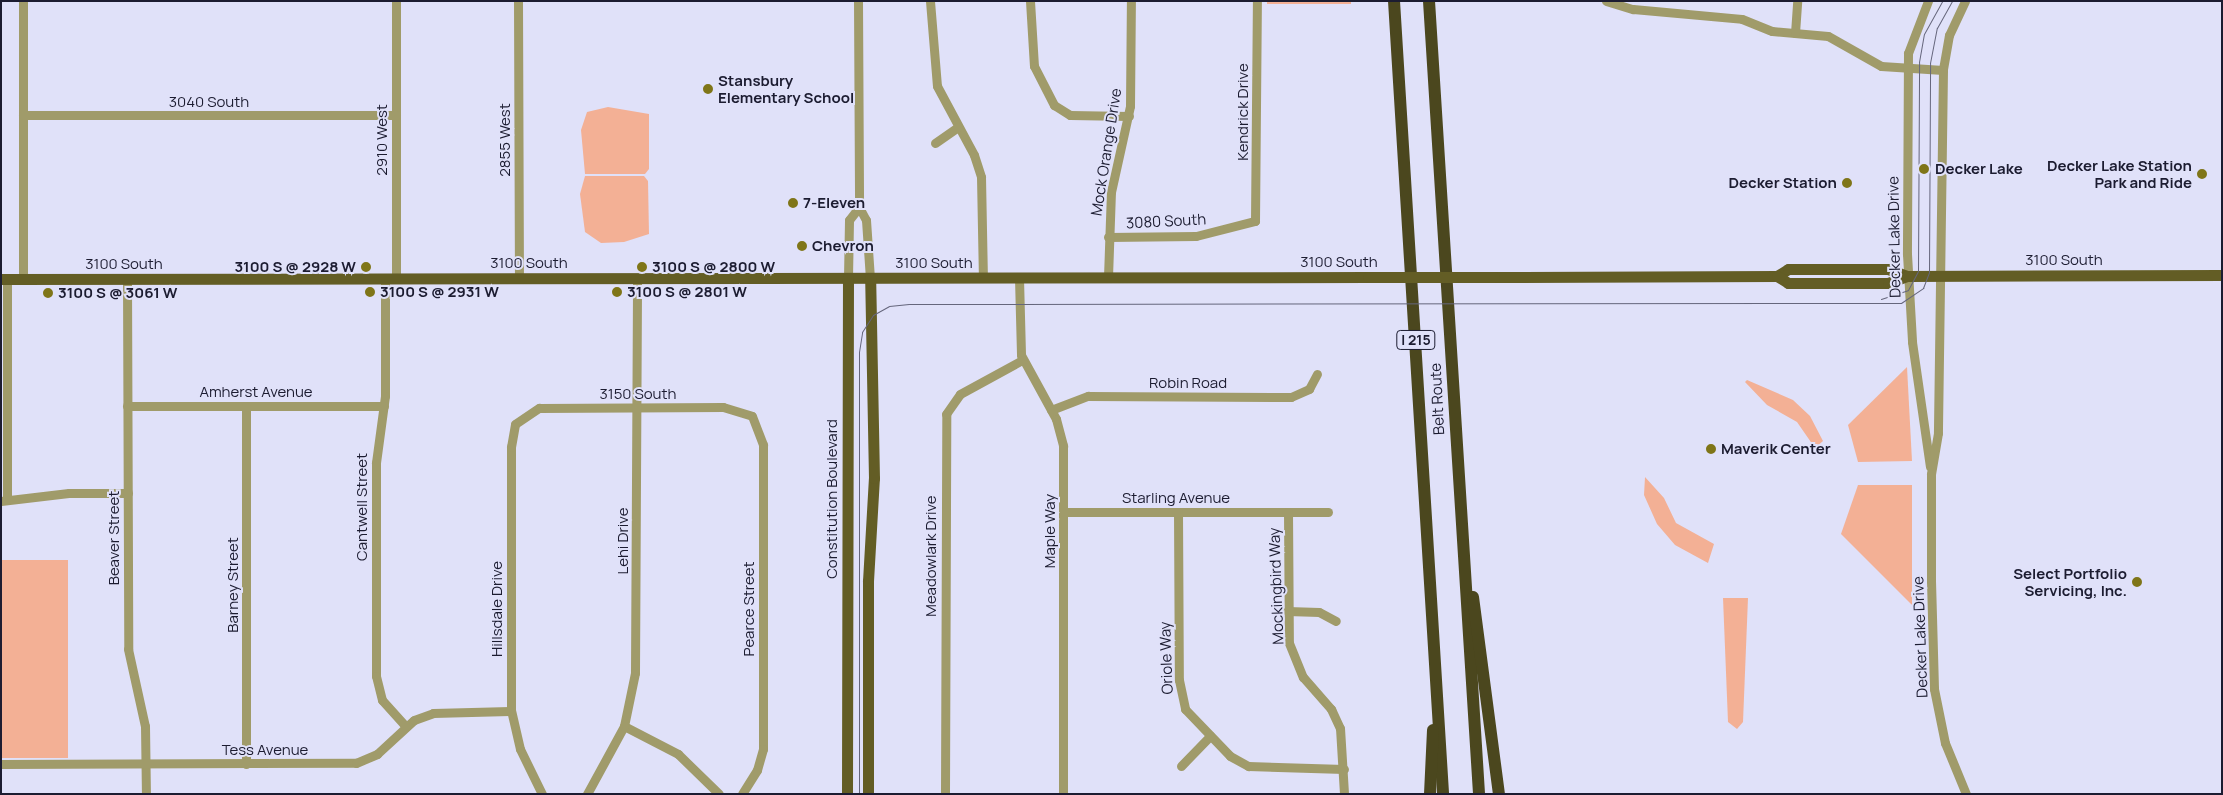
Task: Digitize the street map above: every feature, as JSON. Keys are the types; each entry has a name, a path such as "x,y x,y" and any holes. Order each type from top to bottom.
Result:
{"highway":[{"name":"Belt Route","path":"1394,1 1444,794"},
{"name":"Belt Route","path":"1429,1 1479,794"},
{"path":"1463,553 1485,670 1499,794"},
{"path":"1430,794 1437,678"}],"main road":[{"name":"3100 South","path":"4,279 1777,276 1788,283 1888,283 1907,276 1939,275 2222,275"},
{"name":"Constitution Boulevard","path":"847,794 848,278"},
{"name":"Constitution Boulevard","path":"868,794 868,590 874,478 870,278"}],"street":[{"path":"23,1 23,279"},
{"name":"2910 West","path":"391,278 396,115 396,1"},
{"name":"2855 West","path":"518,1 519,278"},
{"name":"Constitution Boulevard","path":"858,1 859,207 866,220 870,278"},
{"path":"930,1 935,76 944,105 974,155 983,187 984,278"},
{"path":"1030,1 1034,66 1054,105 1070,115 1129,116"},
{"name":"Mock Orange Drive","path":"1108,278 1111,192 1129,116 1131,1"},
{"name":"Kendrick Drive","path":"1254,223 1257,1"},
{"path":"1606,1 1633,9 1742,19 1772,31 1839,40 1870,62 1907,69 1943,70"},
{"path":"1795,34 1797,1"},
{"name":"Decker Lake Drive","path":"1928,1 1912,34 1907,69 1907,276 1931,474 1934,689 1945,743 1966,794"},
{"name":"Decker Lake Drive","path":"1931,474 1938,433 1943,70 1948,35 1965,1"},
{"name":"3040 South","path":"23,115 396,115"},
{"path":"935,143 958,127"},
{"name":"Constitution Boulevard","path":"848,278 849,220 859,207"},
{"name":"3080 South","path":"1108,237 1196,236 1254,223"},
{"name":"Cantwell Street","path":"391,278 384,406 376,454 376,684 382,700 406,727"},
{"name":"Lehi Drive","path":"587,794 624,726 637,656 637,278"},
{"name":"Maple Way","path":"1019,278 1022,360 1051,410 1063,446 1064,794"},
{"path":"4,279 4,500 62,493 128,493"},
{"name":"Beaver Street","path":"127,279 128,660 145,726 146,794"},
{"name":"Meadowlark Drive","path":"944,794 946,414 960,394 1022,360"},
{"name":"Robin Road","path":"1051,410 1088,396 1291,397 1309,389 1317,374"},
{"name":"Amherst Avenue","path":"127,406 384,406"},
{"name":"Barney Street","path":"246,406 246,764"},
{"name":"3150 South","path":"519,419 539,408 637,407 731,408 757,421"},
{"name":"Hillsdale Drive","path":"519,419 511,447 511,711 520,749 542,794"},
{"name":"Pearce Street","path":"742,794 757,770 763,740 763,445 757,421"},
{"name":"Starling Avenue","path":"1064,512 1328,512"},
{"name":"Oriole Way","path":"1178,512 1179,690 1185,709 1236,760 1256,768 1344,769"},
{"name":"Mockingbird Way","path":"1288,512 1288,611 1292,656 1303,677 1336,718 1344,769 1344,794"},
{"path":"1288,611 1319,612 1336,621"},
{"name":"Tess Avenue","path":"1,764 356,763 384,750 406,727 434,712 511,711"},
{"path":"624,726 678,754 719,794"},
{"path":"1181,766 1210,736"}],"shaded area":[{"path":"1267,1 1351,1 1351,4 1267,4"},
{"path":"608,107 649,114 649,169 645,174 585,174 581,130 587,112"},
{"path":"585,176 644,176 648,181 649,234 624,242 601,243 585,232 580,194"},
{"path":"1907,367 1912,461 1858,462 1848,425"},
{"path":"1747,380 1793,400 1810,416 1823,441 1815,448 1797,422 1767,405 1745,382"},
{"path":"1645,477 1664,498 1676,523 1714,544 1708,563 1675,545 1657,524 1644,495"},
{"path":"1858,485 1912,485 1912,605 1841,534"},
{"path":"1,560 68,560 68,758 1,758"},
{"path":"1723,598 1748,598 1743,722 1737,729 1728,722"}],"tram line":[{"path":"1881,299 1908,290 1918,271 1919,62 1924,34 1942,1"},
{"path":"859,794 859,352 862,332 873,315 889,306 909,304 1901,303 1923,288 1929,272 1930,63 1937,28 1952,1"}],"place":[{"name":"Stansbury Elementary School","path":"708,89"},
{"name":"Decker Lake","path":"1924,169"},
{"name":"Decker Lake Station Park and Ride","path":"2202,174"},
{"name":"Decker Station","path":"1847,183"},
{"name":"7-Eleven","path":"793,203"},
{"name":"Chevron","path":"802,246"},
{"name":"3100 S @ 2928 W","path":"366,267"},
{"name":"3100 S @ 2800 W","path":"642,267"},
{"name":"3100 S @ 2931 W","path":"370,292"},
{"name":"3100 S @ 2801 W","path":"617,292"},
{"name":"3100 S @ 3061 W","path":"48,293"},
{"name":"Maverik Center","path":"1711,449"},
{"name":"Select Portfolio Servicing, Inc.","path":"2137,582"}]}
